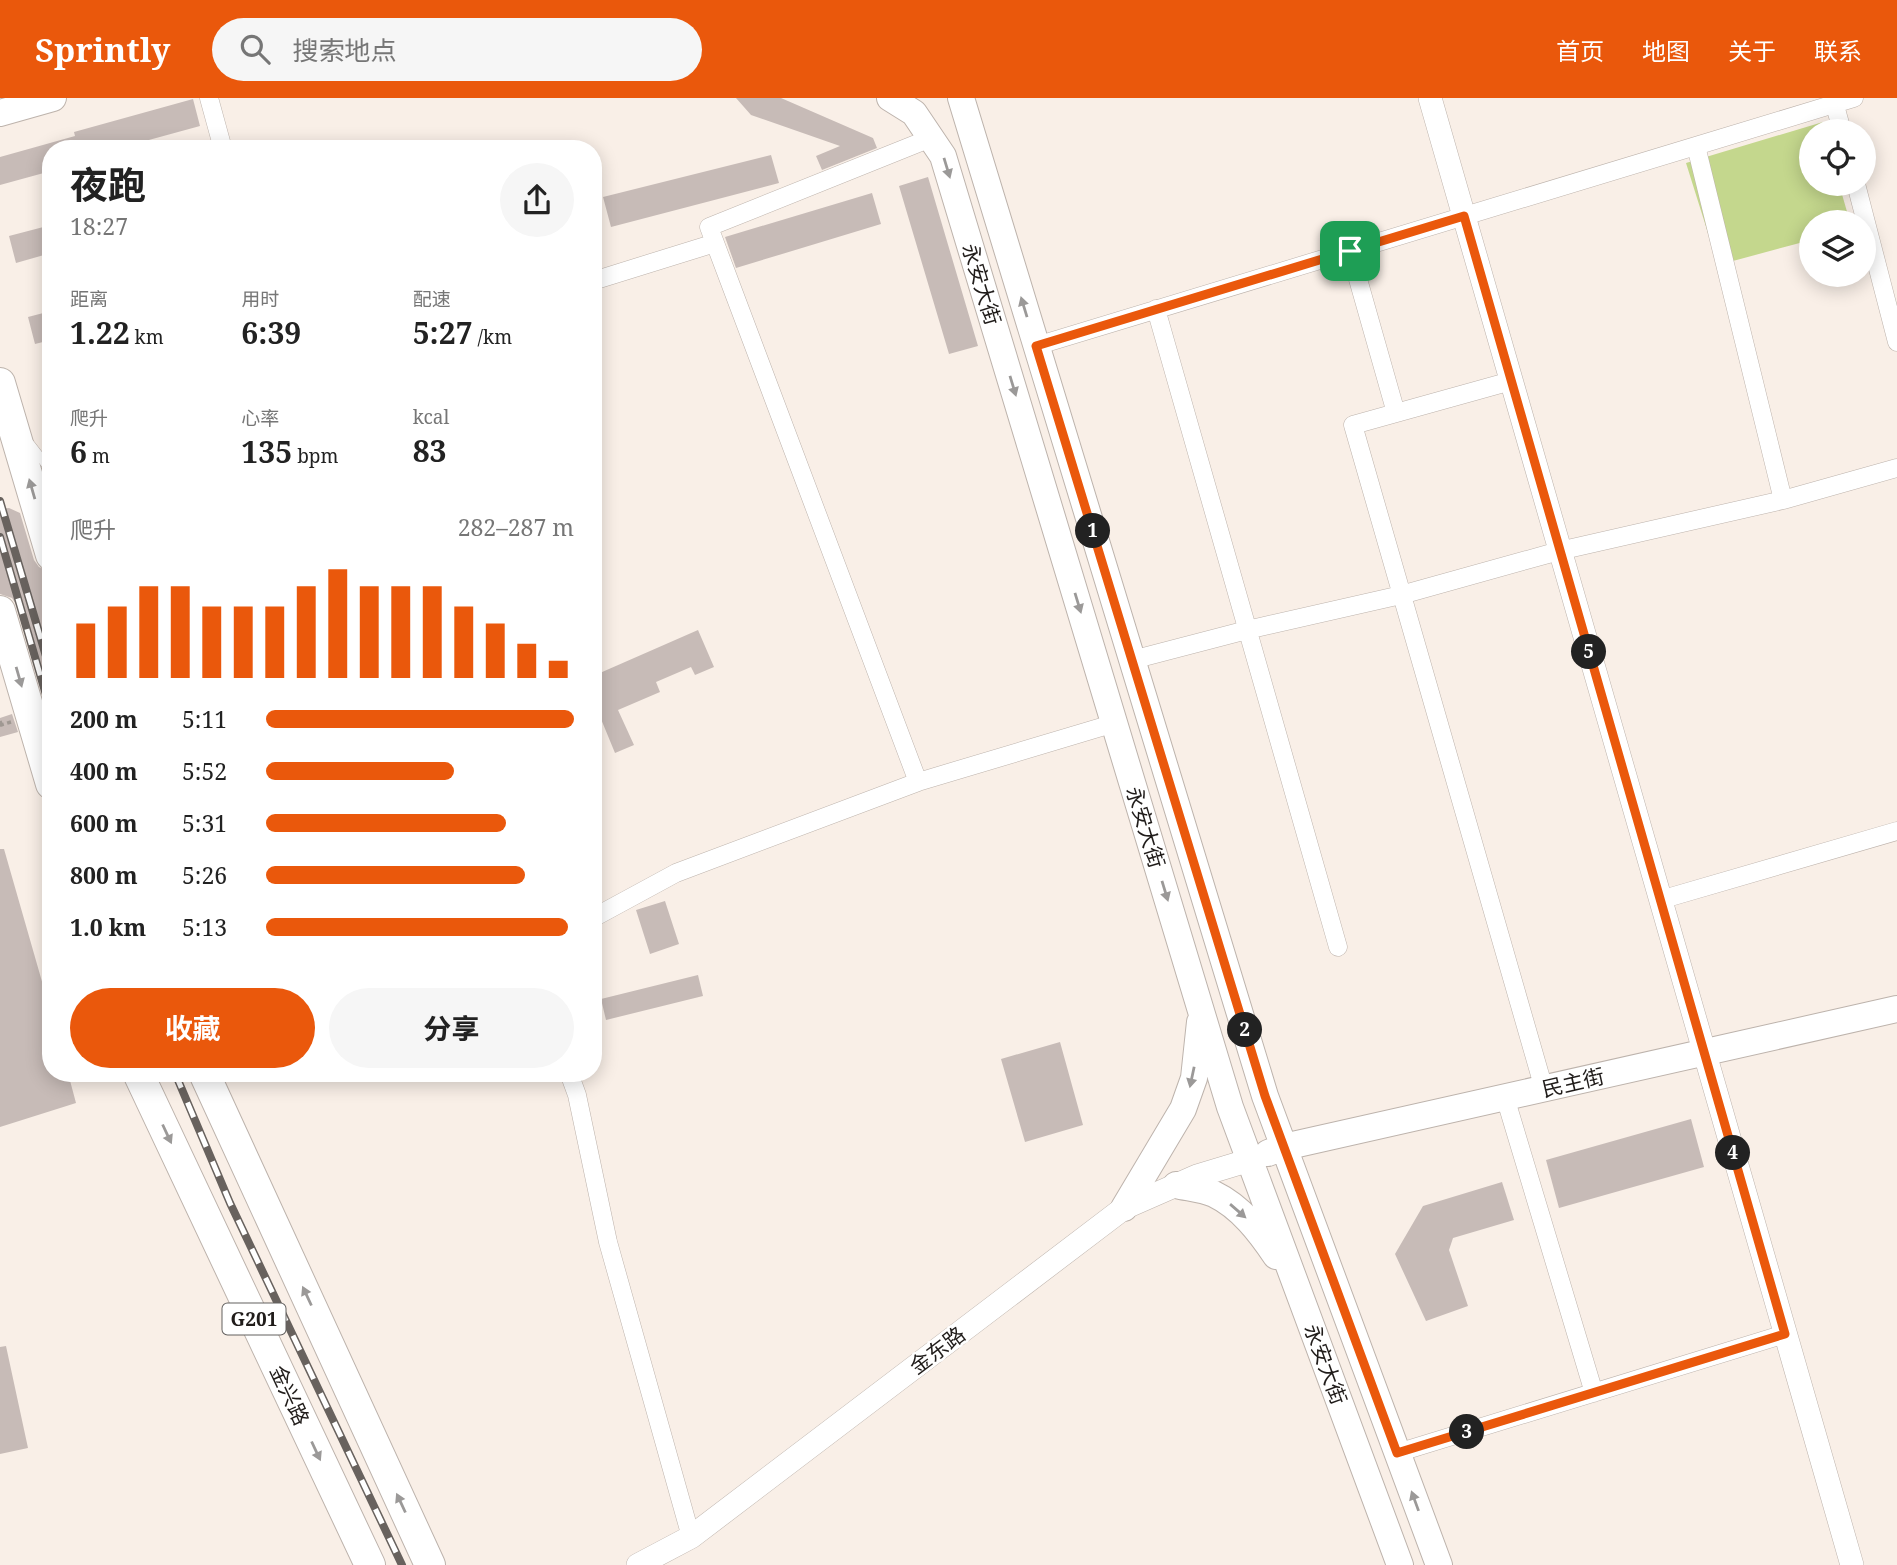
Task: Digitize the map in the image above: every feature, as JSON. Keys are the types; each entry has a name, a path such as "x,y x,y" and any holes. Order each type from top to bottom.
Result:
{"highway":[{"path":"0,383 42,525"},
{"path":"0,611 42,753"},
{"name":"金兴路","path":"142,1082 370,1565"},
{"name":"G201","path":"211,1082 429,1565"}],"main road":[{"path":"0,113 53,98"},
{"name":"永安大街","path":"890,98 914,113 943,156 1230,1107 1400,1565"},
{"name":"永安大街","path":"961,98 1265,1096 1439,1565"},
{"name":"民主街","path":"1250,1160 1284,1147 1897,1009"},
{"path":"1124,1208 1183,1109 1194,1078 1201,1010"},
{"path":"1177,1185 1213,1194 1234,1206 1260,1232 1298,1289"}],"street":[{"path":"209,98 221,140"},
{"path":"1430,98 1852,1565"},
{"path":"1036,346 1696,146 1834,101 1854,98"},
{"path":"1834,101 1839,119"},
{"path":"918,782 709,227 931,138"},
{"path":"1696,146 1783,500"},
{"path":"1859,196 1897,342"},
{"path":"602,278 715,243"},
{"path":"1350,251 1396,413"},
{"path":"1156,309 1338,947"},
{"path":"1511,381 1353,425 1544,1089"},
{"path":"1132,660 1247,630 1401,595 1559,551 1783,500 1897,468"},
{"path":"602,913 676,873 918,782 1115,723"},
{"path":"1660,900 1897,831"},
{"path":"572,1082 608,1242 691,1537"},
{"path":"1505,1097 1594,1393"},
{"name":"金东路","path":"638,1565 691,1537 1124,1208 1197,1176 1250,1160"},
{"path":"1397,1453 1785,1334"}],"lane":[{"path":"12,423 42,460"}],"green space":[{"path":"1799,129 1799,196 1842,196 1847,210 1799,210 1799,243 1718,265 1686,163"}],"building":[{"path":"736,98 781,98 873,138 877,148 822,170 816,156 840,146 751,115"},
{"path":"193,99 200,126 149,140 61,140 75,136 74,132"},
{"path":"42,145 42,173 0,185 0,157"},
{"path":"771,155 779,183 611,227 603,197"},
{"path":"928,177 978,346 949,354 899,186"},
{"path":"872,193 881,224 736,268 725,237"},
{"path":"42,227 42,256 16,263 9,236"},
{"path":"42,313 42,342 35,344 28,317"},
{"path":"9,508 20,513 34,560 42,568 42,691 17,606 12,598 0,594 0,509"},
{"path":"698,630 714,667 695,675 691,667 656,682 660,692 618,710 634,745 615,753 602,721 602,672"},
{"path":"12,714 18,732 0,737 0,718"},
{"path":"0,849 4,849 42,982 42,1082 70,1082 76,1103 0,1127"},
{"path":"665,901 679,944 650,954 636,910"},
{"path":"698,975 703,996 606,1020 602,999"},
{"path":"1060,1042 1083,1125 1025,1142 1001,1059"},
{"path":"1691,1119 1704,1167 1559,1208 1546,1160"},
{"path":"1502,1182 1514,1220 1453,1238 1449,1250 1468,1306 1426,1321 1395,1254 1423,1206"},
{"path":"6,1346 28,1448 0,1454 0,1347"}],"railway":[{"path":"0,501 42,643"},
{"path":"0,537 42,681"},
{"path":"179,1082 230,1203 402,1565"}],"route":[{"path":"1464,216 1785,1334 1397,1453 1265,1096 1036,346 1350,251 1464,216"}]}
